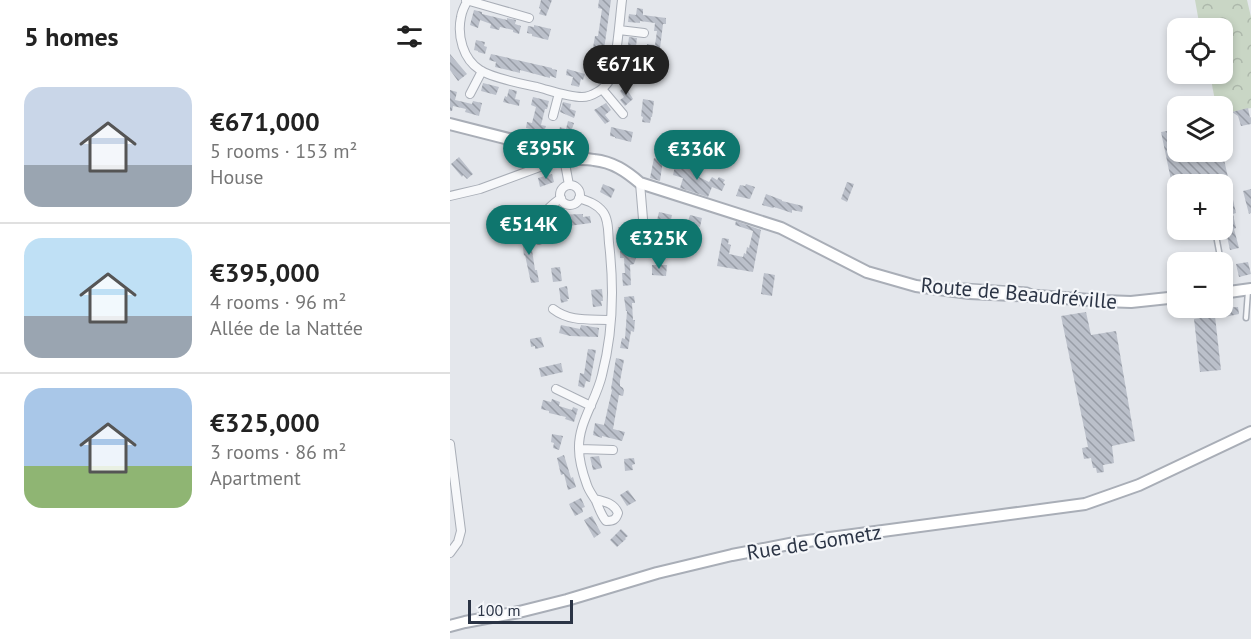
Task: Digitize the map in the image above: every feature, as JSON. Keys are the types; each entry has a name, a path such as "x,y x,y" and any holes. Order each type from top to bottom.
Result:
{"main road":[{"name":"Route de Beaudréville","path":"450,124 544,148 564,158 594,160 620,167 640,183 781,228 867,272 916,286 954,291 1103,301 1131,302 1167,298"},
{"path":"1233,291 1250,290"},
{"name":"Rue de Gometz","path":"1164,474 1251,432"},
{"name":"Rue de Gometz","path":"450,625 519,612 657,573 800,542 1085,504 1111,496 1251,440"}],"street":[{"path":"529,18 467,0 461,15 460,42 467,56 482,71 584,98 602,89 611,80 622,0"},
{"path":"619,30 644,33"},
{"path":"450,44 460,42"},
{"path":"470,94 482,71"},
{"path":"602,89 623,114"},
{"path":"553,116 559,93"},
{"path":"450,196 480,189 564,158 569,185"},
{"path":"640,183 643,219"},
{"path":"569,185 578,189 580,195 575,203 568,204 561,198 562,190 569,185"},
{"path":"540,240 538,227 543,215 547,208 561,198"},
{"path":"579,198 594,204 603,212 607,223 611,257 607,352 602,378 582,427 579,449 587,487 595,499"},
{"path":"553,309 562,316 610,320"},
{"path":"556,389 591,406"},
{"path":"450,444 461,531 458,542 450,553"},
{"path":"579,449 613,450"}],"lane":[{"path":"1246,318 1250,290"}],"green space":[{"path":"1195,0 1247,0 1251,17 1251,108 1233,112 1233,96 1214,96 1212,84 1233,84 1233,18 1198,18"}],"building":[{"path":"541,0 552,0 546,16 539,14"},
{"path":"599,0 611,0 601,71 593,69 596,48 593,48 595,36 598,36 602,9 598,8"},
{"path":"637,8 643,9 643,15 666,18 666,24 663,24 659,57 646,53 647,44 655,45 657,31 654,31 655,23 628,22 629,14 636,15"},
{"path":"474,10 507,20 507,18 516,20 515,24 521,26 519,34 500,27 499,30 490,28 491,24 480,20 478,28 470,25"},
{"path":"534,25 551,29 548,40 527,33 528,26 534,27"},
{"path":"629,37 637,38 635,54 627,53"},
{"path":"476,40 485,42 484,46 487,47 485,54 474,50"},
{"path":"450,54 467,74 458,81 450,70"},
{"path":"491,54 552,68 557,70 556,78 495,67 496,62 489,60"},
{"path":"567,69 585,74 579,87 571,85 573,77 566,75"},
{"path":"483,83 499,87 496,95 481,91"},
{"path":"625,86 633,99 625,106 620,100 624,97 620,91"},
{"path":"509,89 517,91 515,99 520,100 519,106 503,102"},
{"path":"450,90 457,92 455,100 472,104 473,101 482,103 479,116 465,112 466,109 453,106 450,111"},
{"path":"533,97 549,101 541,125 546,126 544,132 526,128 527,122 532,123 536,107 531,105"},
{"path":"643,99 654,101 650,123 642,122"},
{"path":"563,102 571,104 570,109 576,111 574,118 560,112"},
{"path":"606,103 611,110 605,115 610,121 605,124 594,110"},
{"path":"1248,108 1251,124 1241,126 1238,116 1233,112"},
{"path":"568,121 574,123 569,138 558,135 560,127 566,129"},
{"path":"611,127 633,132 631,142 610,136"},
{"path":"1167,131 1167,161 1161,132"},
{"path":"459,157 473,174 467,179 463,175 462,177 451,164"},
{"path":"654,158 663,160 660,181 650,178"},
{"path":"676,162 693,168 692,173 700,175 699,177 709,182 712,177 725,180 722,191 712,187 708,197 680,188 683,178 673,175"},
{"path":"1167,162 1225,162 1227,174 1170,174"},
{"path":"552,174 554,182 540,187 538,178"},
{"path":"847,182 854,184 847,202 841,199"},
{"path":"603,184 615,189 611,198 600,192"},
{"path":"746,184 755,187 750,199 736,196 740,185 745,186"},
{"path":"1251,189 1251,213 1249,214 1243,191"},
{"path":"766,194 803,206 802,212 792,210 792,213 762,205"},
{"path":"659,212 672,215 670,224 657,220"},
{"path":"583,214 583,217 590,216 591,223 554,228 553,223 549,224 549,218 553,215"},
{"path":"1233,214 1239,248 1230,250 1228,240 1233,240"},
{"path":"690,215 702,218 700,227 687,224"},
{"path":"736,221 761,230 753,272 717,266 722,238 729,239 728,244 731,245 729,254 743,257 747,247 749,248 753,231 735,225"},
{"path":"618,227 628,227 631,256 636,258 634,264 630,265 631,285 623,286 624,258 620,258 620,251 623,250"},
{"path":"528,228 530,251 532,250 539,282 531,283 524,256 521,229"},
{"path":"655,242 677,246 674,257 653,253"},
{"path":"1248,262 1251,274 1239,277 1236,264"},
{"path":"652,265 667,265 666,276 652,275"},
{"path":"560,267 562,281 553,282 551,268"},
{"path":"764,273 775,275 772,296 761,294"},
{"path":"567,286 569,299 561,303 559,288"},
{"path":"602,289 602,306 593,307 591,290"},
{"path":"634,296 635,303 632,303 633,320 635,320 634,332 631,331 628,349 620,348 622,338 625,339 627,311 624,297"},
{"path":"1233,307 1238,307 1239,314 1233,315"},
{"path":"1086,312 1091,335 1116,331 1135,441 1112,446 1114,463 1103,465 1104,472 1097,473 1096,468 1093,468 1091,458 1084,459 1082,448 1088,447 1061,316"},
{"path":"1215,318 1221,370 1200,372 1194,319"},
{"path":"561,325 580,329 581,325 599,328 598,337 570,336 559,333"},
{"path":"541,337 544,347 535,349 535,346 531,347 530,339"},
{"path":"588,349 596,350 590,382 586,381 584,388 578,386 580,373 584,374"},
{"path":"616,358 624,360 620,386 624,391 623,396 619,395 613,429 625,432 622,441 593,435 595,423 604,425"},
{"path":"561,363 563,372 541,377 539,368"},
{"path":"552,399 560,402 559,406 572,410 573,407 578,409 574,422 541,409 543,400 551,402"},
{"path":"552,434 563,436 559,450 553,448"},
{"path":"564,455 576,487 568,490 557,458"},
{"path":"599,456 602,468 593,470 590,457"},
{"path":"634,458 633,470 625,471 624,459"},
{"path":"628,490 636,501 627,506 620,495"},
{"path":"581,498 585,507 582,508 583,512 575,516 569,504"},
{"path":"592,516 601,533 594,538 584,520"},
{"path":"621,529 628,536 617,547 610,540"}]}
